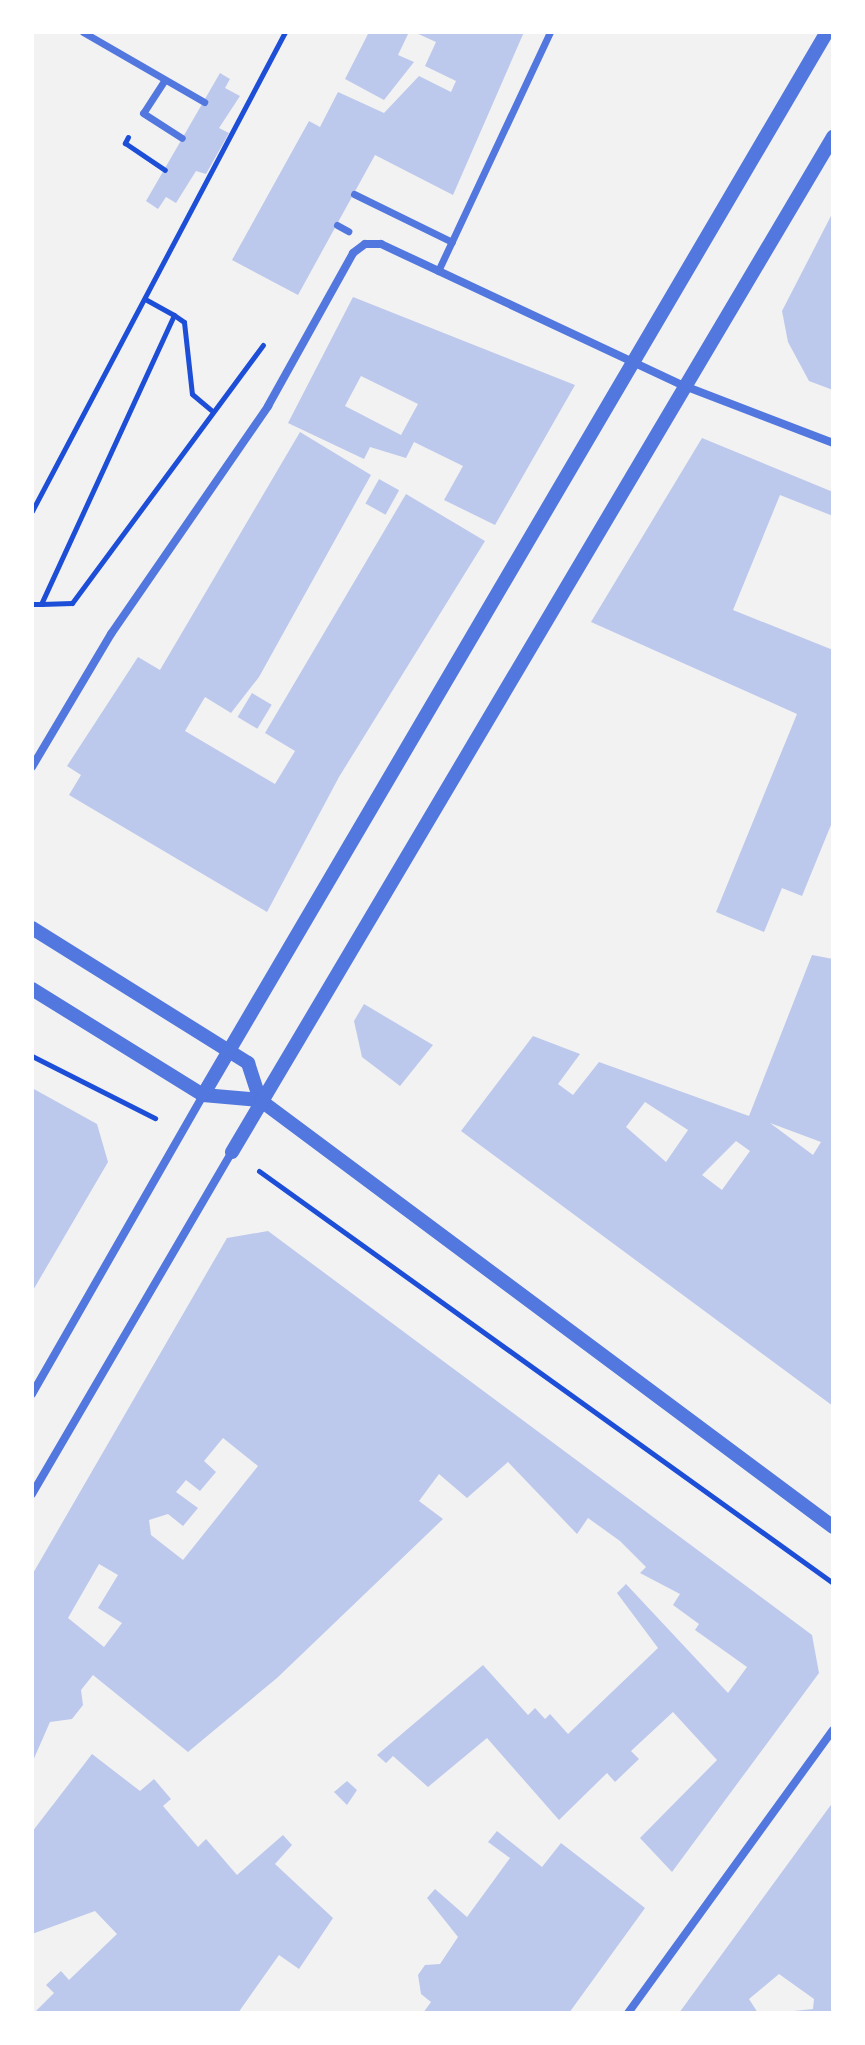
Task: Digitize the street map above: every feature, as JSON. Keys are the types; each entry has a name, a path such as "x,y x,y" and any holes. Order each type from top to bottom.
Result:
{"street":[{"path":"83,32 204,102"},
{"path":"438,271 550,32"},
{"path":"32,1394 203,1095 827,32"},
{"path":"164,81 143,113 182,138"},
{"path":"32,1494 260,1100 682,385 833,137"},
{"path":"354,194 452,242"},
{"path":"337,225 348,231"},
{"path":"32,767 111,634 268,406 353,253 365,244 438,271 682,385 833,443"},
{"path":"32,928 248,1063 260,1100"},
{"path":"32,989 203,1095 260,1100 833,1527"},
{"path":"628,2013 833,1730"}],"path":[{"path":"32,511 285,32"},
{"path":"145,299 184,322 192,394 211,410"},
{"path":"41,604 174,315"},
{"path":"32,604 72,603 211,410 271,334"},
{"path":"32,1056 153,1118 186,1126"},
{"path":"232,1152 833,1583"}],"building":[{"path":"369,32 409,32 398,55 414,62 384,100 345,79"},
{"path":"414,32 524,32 453,195 375,155 298,295 232,260 309,121 320,127 338,92 384,113 419,76 451,92 456,81 425,66 436,42"},
{"path":"220,73 230,79 225,88 240,96 219,128 229,133 206,174 196,171 176,203 166,197 158,209 146,201"},
{"path":"833,212 833,390 809,381 788,342 782,311"},
{"path":"353,297 575,385 495,525 444,500 463,466 414,442 406,458 370,447 364,459 288,423","holes":["361,376 418,404 401,435 345,406"]},
{"path":"300,432 371,475 259,677 231,713 205,697 185,731 275,784 295,751 265,733 406,494 485,541 339,777 267,912 69,795 81,775 67,766 138,657 160,670"},
{"path":"702,438 833,492 833,516 780,495 733,610 833,650 833,820 802,896 782,888 764,932 716,912 797,714 591,622"},
{"path":"379,479 399,490 386,515 365,503"},
{"path":"252,693 272,705 257,729 238,717"},
{"path":"812,955 833,959 833,1406 461,1131 533,1036 580,1054 558,1084 573,1095 599,1062 749,1116","holes":["645,1102 688,1130 666,1162 626,1127","770,1123 821,1142 813,1155","736,1141 750,1151 722,1190 702,1175"]},
{"path":"364,1004 433,1045 400,1086 362,1057 354,1021"},
{"path":"32,1088 97,1124 108,1162 32,1292"},
{"path":"268,1231 812,1635 819,1673 672,1872 640,1838 717,1760 673,1712 631,1751 639,1759 615,1782 607,1773 559,1820 487,1738 428,1787 393,1756 386,1763 377,1755 483,1665 528,1715 535,1708 545,1719 550,1714 568,1734 658,1648 617,1593 626,1584 728,1693 747,1667 695,1630 699,1624 673,1605 680,1594 640,1573 646,1567 620,1541 588,1518 577,1534 508,1462 467,1498 439,1474 419,1501 443,1519 277,1678 188,1752 93,1675 81,1690 83,1705 72,1719 50,1722 32,1763 32,1575 227,1238","holes":["223,1438 258,1466 183,1560 151,1535 149,1520 168,1514 183,1526 198,1508 176,1492 186,1480 200,1491 216,1472 204,1461","99,1564 118,1575 98,1608 122,1623 104,1647 68,1618"]},
{"path":"92,1754 140,1791 154,1779 171,1799 163,1806 198,1847 206,1839 237,1875 283,1835 292,1845 275,1864 333,1918 299,1969 279,1955 238,2013 34,2013 54,1993 46,1985 61,1971 69,1980 117,1934 95,1911 32,1934 32,1832"},
{"path":"347,1781 357,1790 347,1805 334,1792"},
{"path":"833,1802 833,2013 774,2013 813,2009 814,1999 779,1974 749,1999 758,2013 679,2013"},
{"path":"497,1831 542,1867 561,1843 645,1908 569,2013 423,2013 431,2002 421,1994 418,1975 425,1965 440,1964 458,1937 427,1898 435,1889 467,1917 510,1858 488,1842"}]}
